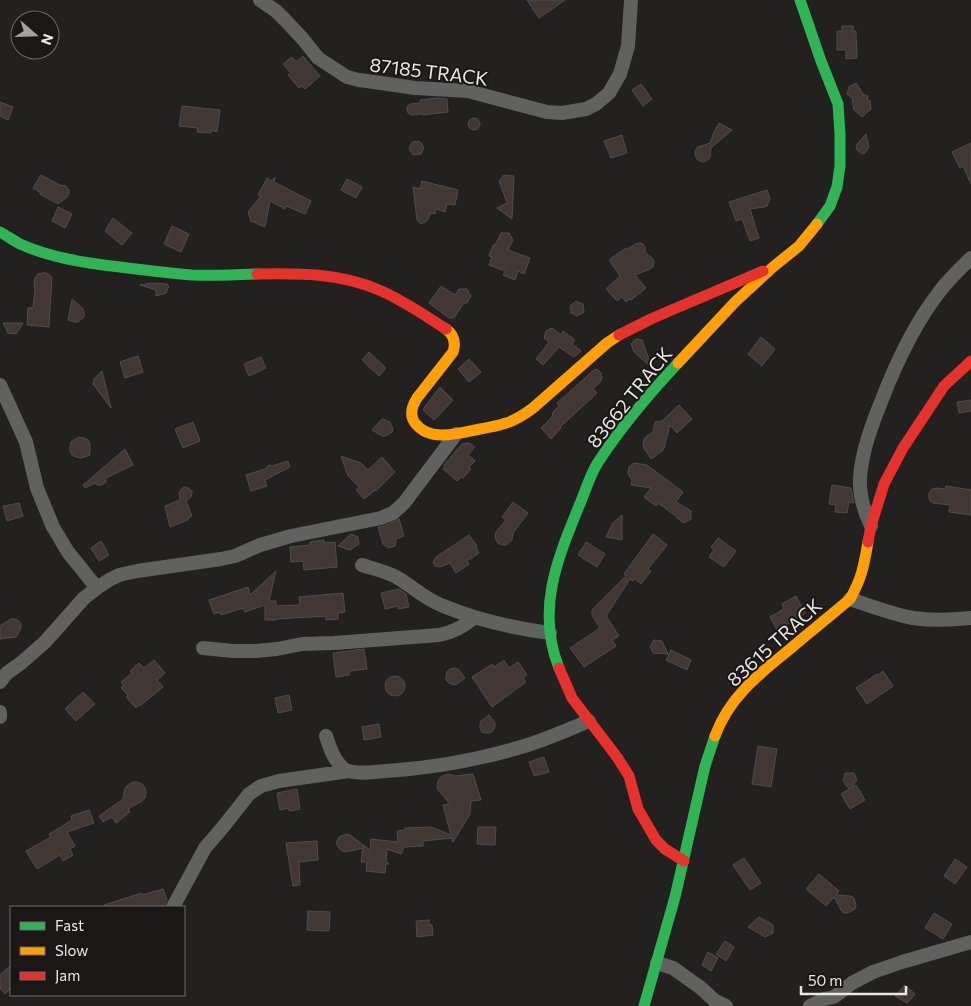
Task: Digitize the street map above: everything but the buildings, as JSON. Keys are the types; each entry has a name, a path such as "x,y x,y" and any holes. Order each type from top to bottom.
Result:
{"street":[{"name":"87185 TRACK","path":"260,0 286,21 318,58 347,77 415,88 468,91 539,110 562,113 586,109 596,104 609,93 620,74 628,46 631,0"},
{"name":"83662 TRACK","path":"684,861 656,840 638,809 629,776 617,757 572,698 558,665 550,633 549,602 553,579 563,545 596,466 620,432 657,385 735,302 798,246 830,206 837,187 840,166 838,104 820,61 800,0"},
{"path":"0,232 21,245 50,255 123,268 175,274 304,274 328,276 369,285 385,292 450,332 454,337 455,348 451,355 417,398 412,410 412,417 416,424 424,431 436,435 456,434 506,423 521,416 620,334 773,267"},
{"path":"871,526 862,504 860,480 868,434 893,373 911,336 940,291 971,258"},
{"name":"83615 TRACK","path":"644,1006 676,897 705,766 722,720 747,685 850,599 863,572 871,526 884,484 903,448 944,386 971,361"},
{"path":"0,385 26,442 37,488 53,527 68,552 97,588"},
{"path":"0,682 6,673 45,642 84,598 119,575 235,556 260,545 291,536 381,518 393,513 404,503 456,434"},
{"path":"362,565 396,577 429,600 474,618 515,628 550,633"},
{"path":"850,599 912,618 936,620 971,618"},
{"path":"203,648 256,651 302,644 439,635 451,633 474,618"},
{"path":"0,712 0,717"},
{"path":"175,906 204,848 249,794 261,786 279,781 349,771 370,773 451,764 522,747 589,721"},
{"path":"326,736 332,754 344,769 349,771"},
{"path":"810,1006 824,999 834,997 852,983 873,972 971,942"},
{"path":"657,963 673,968 714,1000 726,1006"}],"traffic: fast":[{"path":"800,0 838,104 840,166 837,187 830,206 817,224"},
{"path":"0,232 32,249 82,262 192,275 257,274"},
{"path":"559,668 552,647 549,605 563,546 597,464 635,412 678,363"},
{"path":"644,1006 675,897 705,766 715,736"}],"traffic: slow":[{"path":"678,363 735,302 799,246 817,224"},
{"path":"446,329 454,339 453,352 417,398 412,411 413,420 421,429 437,435 464,433 517,419 533,408 607,343 619,335"},
{"path":"715,736 728,709 746,687 850,599 862,571 868,542"}],"traffic: jam":[{"path":"619,335 653,318 763,271"},
{"path":"257,274 319,275 364,284 396,298 446,329"},
{"path":"868,542 884,484 903,448 944,386 971,361"},
{"path":"559,668 572,698 617,757 629,776 638,809 656,840 665,849 684,861"}]}
